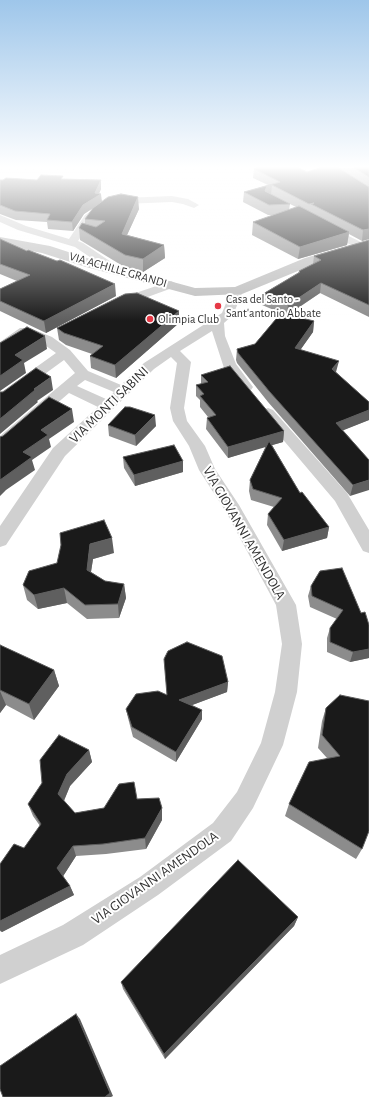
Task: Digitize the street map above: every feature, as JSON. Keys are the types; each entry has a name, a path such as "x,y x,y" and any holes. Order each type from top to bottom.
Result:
{"main road":[{"name":"VIA ACHILLE GRANDI","path":"0,241 45,249 196,292 237,291"},
{"path":"237,291 310,261 365,245"}],"street":[{"path":"3,219 22,228 79,245 116,270"},
{"path":"72,243 88,219"},
{"path":"314,222 365,245"},
{"path":"110,307 171,285"},
{"name":"VIA MONTI SABINI","path":"0,540 59,452 149,366 227,315 237,291"},
{"path":"217,321 219,336 229,365 262,406 341,497 369,546"},
{"path":"0,348 25,331 47,340 65,353 83,374 124,390"},
{"path":"47,340 61,332"},
{"name":"VIA GIOVANNI AMENDOLA","path":"0,970 73,935 149,886 222,832 245,800 272,746 286,692 292,644 286,605 265,564 233,509 207,470 197,446 180,421 177,408 184,362 172,351"},
{"path":"0,400 65,353"},
{"path":"0,444 83,374"},
{"path":"68,387 108,406"}],"building":[{"path":"47,219 74,219 72,222"},
{"path":"87,219 128,219 122,234 164,245 143,259 125,255 79,228 82,223 96,227 105,221"},
{"path":"261,219 324,219 349,232 300,247 253,222"},
{"path":"341,219 369,219 369,229 363,230"},
{"path":"0,239 27,251 28,250 57,261 60,260 115,284 44,321 0,301 0,289 30,275 0,264"},
{"path":"369,240 369,305 321,283 288,305 263,294 300,272 299,271 321,260 314,256"},
{"path":"137,293 179,311 115,365 90,356 103,346 64,333 57,328 125,294"},
{"path":"281,313 314,321 295,348 339,361 332,369 369,402 369,410 336,423 369,460 369,480 353,485 269,391 238,353 237,349 255,344"},
{"path":"27,327 45,336 15,355 23,360 0,376 0,343"},
{"path":"230,366 284,431 228,447 207,418 216,415 200,396 204,394 196,385 208,382 201,375"},
{"path":"36,368 51,377 34,389 35,390 0,419 0,392 3,392"},
{"path":"49,397 72,409 41,430 48,435 23,452 32,457 0,480 0,437"},
{"path":"125,407 130,407 155,415 135,435 108,425"},
{"path":"269,441 300,493 302,492 329,527 284,540 268,514 282,498 253,489 250,480"},
{"path":"174,445 183,461 134,475 123,457"},
{"path":"104,520 112,538 90,544 87,570 105,581 124,584 118,604 85,605 64,588 34,595 23,585 29,571 57,563 61,545 60,533"},
{"path":"342,568 361,613 365,612 369,625 369,649 353,652 330,642 330,628 343,610 312,596 311,586 320,571"},
{"path":"187,642 222,656 228,682 179,700 202,710 176,752 132,727 126,709 136,694 158,691 167,695 164,659 168,651"},
{"path":"0,645 54,670 29,704 0,690"},
{"path":"340,695 369,701 369,831 362,849 289,804 309,762 340,756 322,735 326,708"},
{"path":"59,735 89,750 67,774 58,794 75,813 104,808 119,784 134,782 137,799 159,798 162,808 145,838 103,844 73,846 57,868 70,886 0,921 0,864 14,844 24,848 41,824 28,804 42,783 40,760"},
{"path":"238,860 298,917 164,1054 121,982"},
{"path":"76,1014 110,1093 105,1097 3,1097 0,1089 0,1066"}],"place":[{"name":"Casa del Santo - Sant'antonio Abbate","path":"218,306"},
{"name":"Olimpia Club","path":"150,319"}]}
